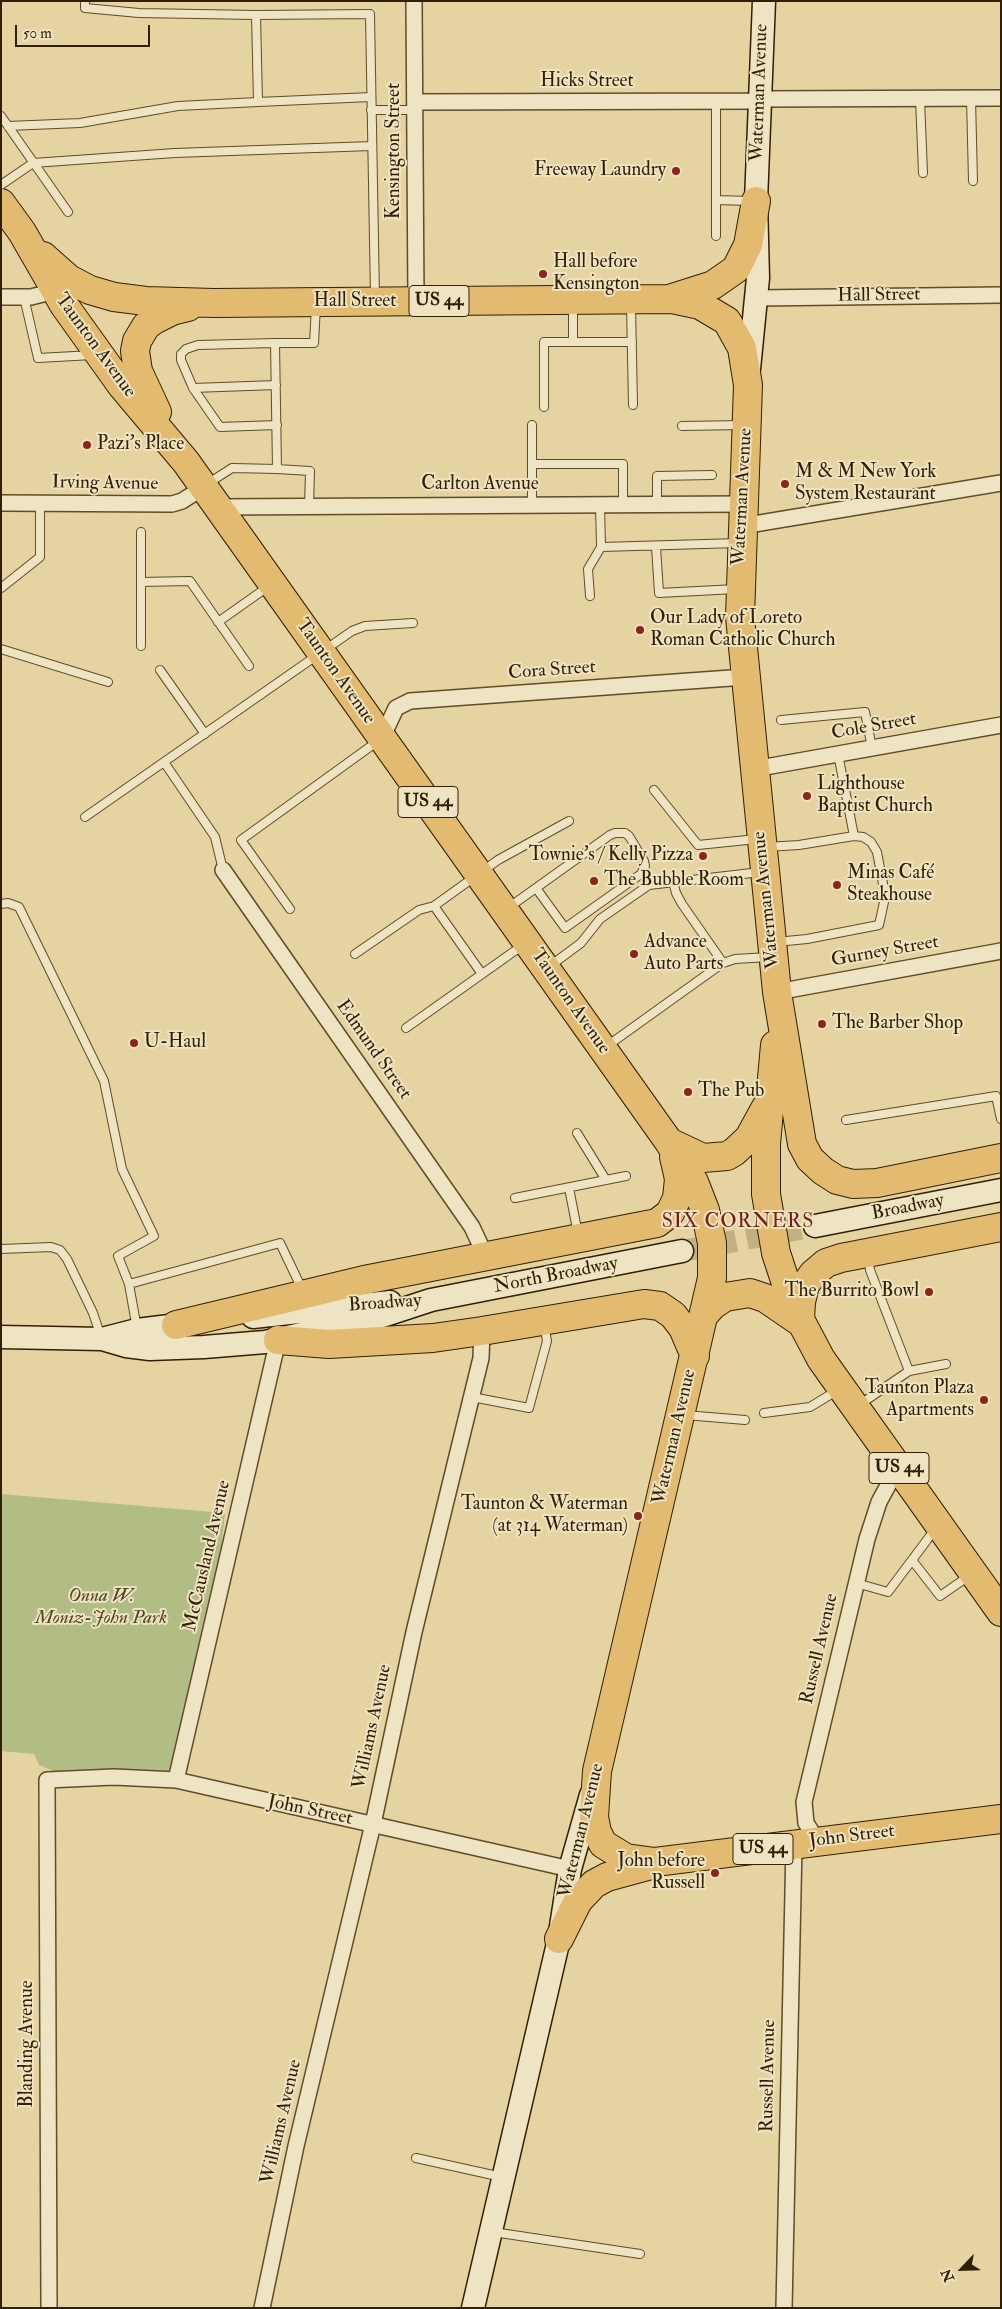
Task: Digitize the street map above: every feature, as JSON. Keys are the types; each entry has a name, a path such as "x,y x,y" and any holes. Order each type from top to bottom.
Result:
{"highway":[{"path":"665,299 713,285 736,268 748,245 756,201"},
{"name":"Taunton Avenue","path":"1,203 22,232 55,291 98,353 133,400 186,462 669,1142"},
{"name":"Hall Street","path":"22,232 59,272 90,290 114,297 141,300 214,303 679,299 700,305 727,321 742,348 748,385"},
{"path":"186,462 142,382 138,371 136,351 142,333 154,320 177,310 214,303"},
{"name":"Waterman Avenue","path":"748,385 739,589 745,677 776,992"},
{"path":"776,992 799,1134 806,1152 823,1171 845,1182 869,1184 1001,1158"},
{"name":"US 44","path":"776,992 777,1017 765,1161 768,1215 782,1274 800,1322 822,1358 1001,1612"},
{"path":"669,1142 703,1158 718,1158 734,1152 749,1138 771,1091"},
{"path":"176,1325 305,1294 485,1255 657,1223 670,1213 678,1198 677,1168 669,1142"},
{"name":"US 44","path":"669,1142 694,1182 705,1210 710,1231 713,1267 694,1356"},
{"path":"704,1315 713,1305 725,1297 750,1293 765,1298 800,1322 803,1293 813,1274 833,1260 1001,1227"},
{"path":"278,1340 312,1344 348,1344 433,1338 625,1305 653,1304 667,1310 678,1320 687,1336 694,1356"},
{"name":"Waterman Avenue","path":"598,1771 694,1356"},
{"name":"John Street","path":"598,1771 594,1817 597,1832 603,1844 614,1852 634,1860 649,1862 1001,1819"},
{"path":"559,1938 578,1901 594,1884 615,1874 668,1860"}],"main road":[{"name":"Waterman Avenue","path":"748,385 757,298 756,201 764,1"},
{"name":"Broadway","path":"815,1226 1001,1190"},
{"name":"North Broadway","path":"431,1300 682,1252"},
{"name":"Broadway","path":"102,1338 137,1330 176,1325 376,1303 431,1300"},
{"name":"Broadway","path":"102,1338 126,1346 158,1349 237,1345 278,1340 379,1317 431,1300"},
{"path":"1,1337 102,1338"},
{"name":"Waterman Avenue","path":"473,2308 559,1938 570,1869 598,1771"}],"street":[{"name":"Kensington Street","path":"414,1 416,301"},
{"name":"Hicks Street","path":"415,106 1001,98"},
{"path":"1,297 39,296 55,291"},
{"name":"Hall Street","path":"757,298 1001,295"},
{"name":"Carlton Avenue","path":"211,497 309,506 657,504 742,524 1001,483"},
{"name":"Irving Avenue","path":"1,503 172,504 211,497"},
{"name":"Cora Street","path":"382,738 396,708 410,701 745,677"},
{"name":"Cole Street","path":"754,769 1001,725"},
{"name":"Edmund Street","path":"223,870 472,1227 485,1255"},
{"name":"Gurney Street","path":"776,992 1001,951"},
{"name":"Williams Avenue","path":"262,2308 296,2146 372,1824 414,1632 481,1358 482,1331"},
{"name":"McCausland Avenue","path":"176,1780 278,1340"},
{"name":"Russell Avenue","path":"784,2308 806,1843 804,1802 856,1583 875,1514 898,1467"},
{"name":"John Street","path":"47,1780 114,1777 176,1780 570,1869"},
{"name":"Blanding Avenue","path":"47,1780 49,2308"}],"lane":[{"path":"85,1 85,8 139,13 370,14 375,301"},
{"path":"256,15 258,102"},
{"path":"8,126 80,123 178,106 371,97"},
{"path":"971,98 973,181"},
{"path":"920,99 923,173"},
{"path":"716,101 716,236"},
{"path":"372,110 415,106"},
{"path":"1,116 68,212"},
{"path":"1,185 33,163 175,153 372,146"},
{"path":"716,200 756,201"},
{"path":"24,297 38,358 85,357 98,353"},
{"path":"631,299 633,406"},
{"path":"573,300 573,342"},
{"path":"277,425 220,427 193,388 180,360 181,354 186,349 198,345 314,343 316,302"},
{"path":"544,406 544,342 632,342"},
{"path":"275,343 277,469"},
{"path":"193,388 276,385"},
{"path":"682,426 746,424"},
{"path":"532,425 532,505"},
{"path":"532,464 623,464 623,504"},
{"path":"211,497 232,468 310,471 309,506"},
{"path":"657,504 658,476 712,475"},
{"path":"1,588 40,557 40,503"},
{"path":"590,596 588,569 601,547 600,505"},
{"path":"601,547 647,544 656,547 742,524"},
{"path":"141,532 141,646"},
{"path":"656,547 659,593 739,589"},
{"path":"141,582 190,582 249,666"},
{"path":"218,622 272,584"},
{"path":"86,817 358,628 413,623"},
{"path":"1,649 108,682"},
{"path":"160,670 205,734"},
{"path":"781,720 865,712 872,748"},
{"path":"290,909 241,840 382,738"},
{"path":"838,754 854,836"},
{"path":"164,762 215,837 223,870"},
{"path":"654,790 698,845 763,853"},
{"path":"355,954 419,910 434,906 498,860 569,821"},
{"path":"505,910 596,844 615,832 625,833 632,840 644,861 644,870 565,928 536,888"},
{"path":"546,969 581,943 600,919 644,888 654,884 673,881 763,853 799,845 854,836 863,836 872,842 879,858 885,896 879,925 807,939 724,963 603,1049"},
{"path":"673,881 676,893 682,904 724,963"},
{"path":"1,904 8,903 19,907 104,1081 122,1168 154,1236 118,1256 129,1284 137,1330"},
{"path":"434,906 482,974"},
{"path":"406,1028 527,942"},
{"path":"846,1120 996,1096 1001,1119"},
{"path":"577,1132 606,1180"},
{"path":"514,1198 626,1176"},
{"path":"569,1188 578,1238"},
{"path":"129,1284 280,1243 305,1294"},
{"path":"1,1249 50,1247 60,1250 67,1259 93,1313 102,1338"},
{"path":"868,1253 870,1270 909,1371"},
{"path":"472,1397 529,1408 547,1341 544,1320"},
{"path":"764,1413 810,1407 849,1397 909,1371 946,1364"},
{"path":"681,1415 745,1420"},
{"path":"856,1583 888,1592 939,1524"},
{"path":"912,1560 940,1596 973,1573"},
{"path":"416,2158 504,2177"},
{"path":"491,2231 640,2254"}],"green space":[{"name":"Onna W. Moniz-John Park","path":"1,1494 225,1513 211,1640 171,1771 108,1769 56,1772 39,1765 34,1754 1,1751"}],"tunnel":[{"path":"682,1251 815,1226"}],"place":[{"name":"Freeway Laundry","path":"676,171"},
{"name":"Hall before Kensington","path":"543,274"},
{"name":"Pazi's Place","path":"87,445"},
{"name":"M & M New York System Restaurant","path":"785,484"},
{"name":"Our Lady of Loreto Roman Catholic Church","path":"640,630"},
{"name":"Lighthouse Baptist Church","path":"807,796"},
{"name":"Townie's / Kelly Pizza","path":"703,856"},
{"name":"The Bubble Room","path":"594,881"},
{"name":"Minas Café Steakhouse","path":"837,885"},
{"name":"Advance Auto Parts","path":"634,954"},
{"name":"The Barber Shop","path":"822,1024"},
{"name":"U-Haul","path":"134,1043"},
{"name":"The Pub","path":"688,1092"},
{"name":"The Burrito Bowl","path":"929,1292"},
{"name":"Taunton Plaza Apartments","path":"984,1400"},
{"name":"Taunton & Waterman (at 314 Waterman)","path":"638,1516"},
{"name":"John before Russell","path":"715,1873"}],"district":[{"name":"SIX CORNERS","path":"738,1223"}]}
